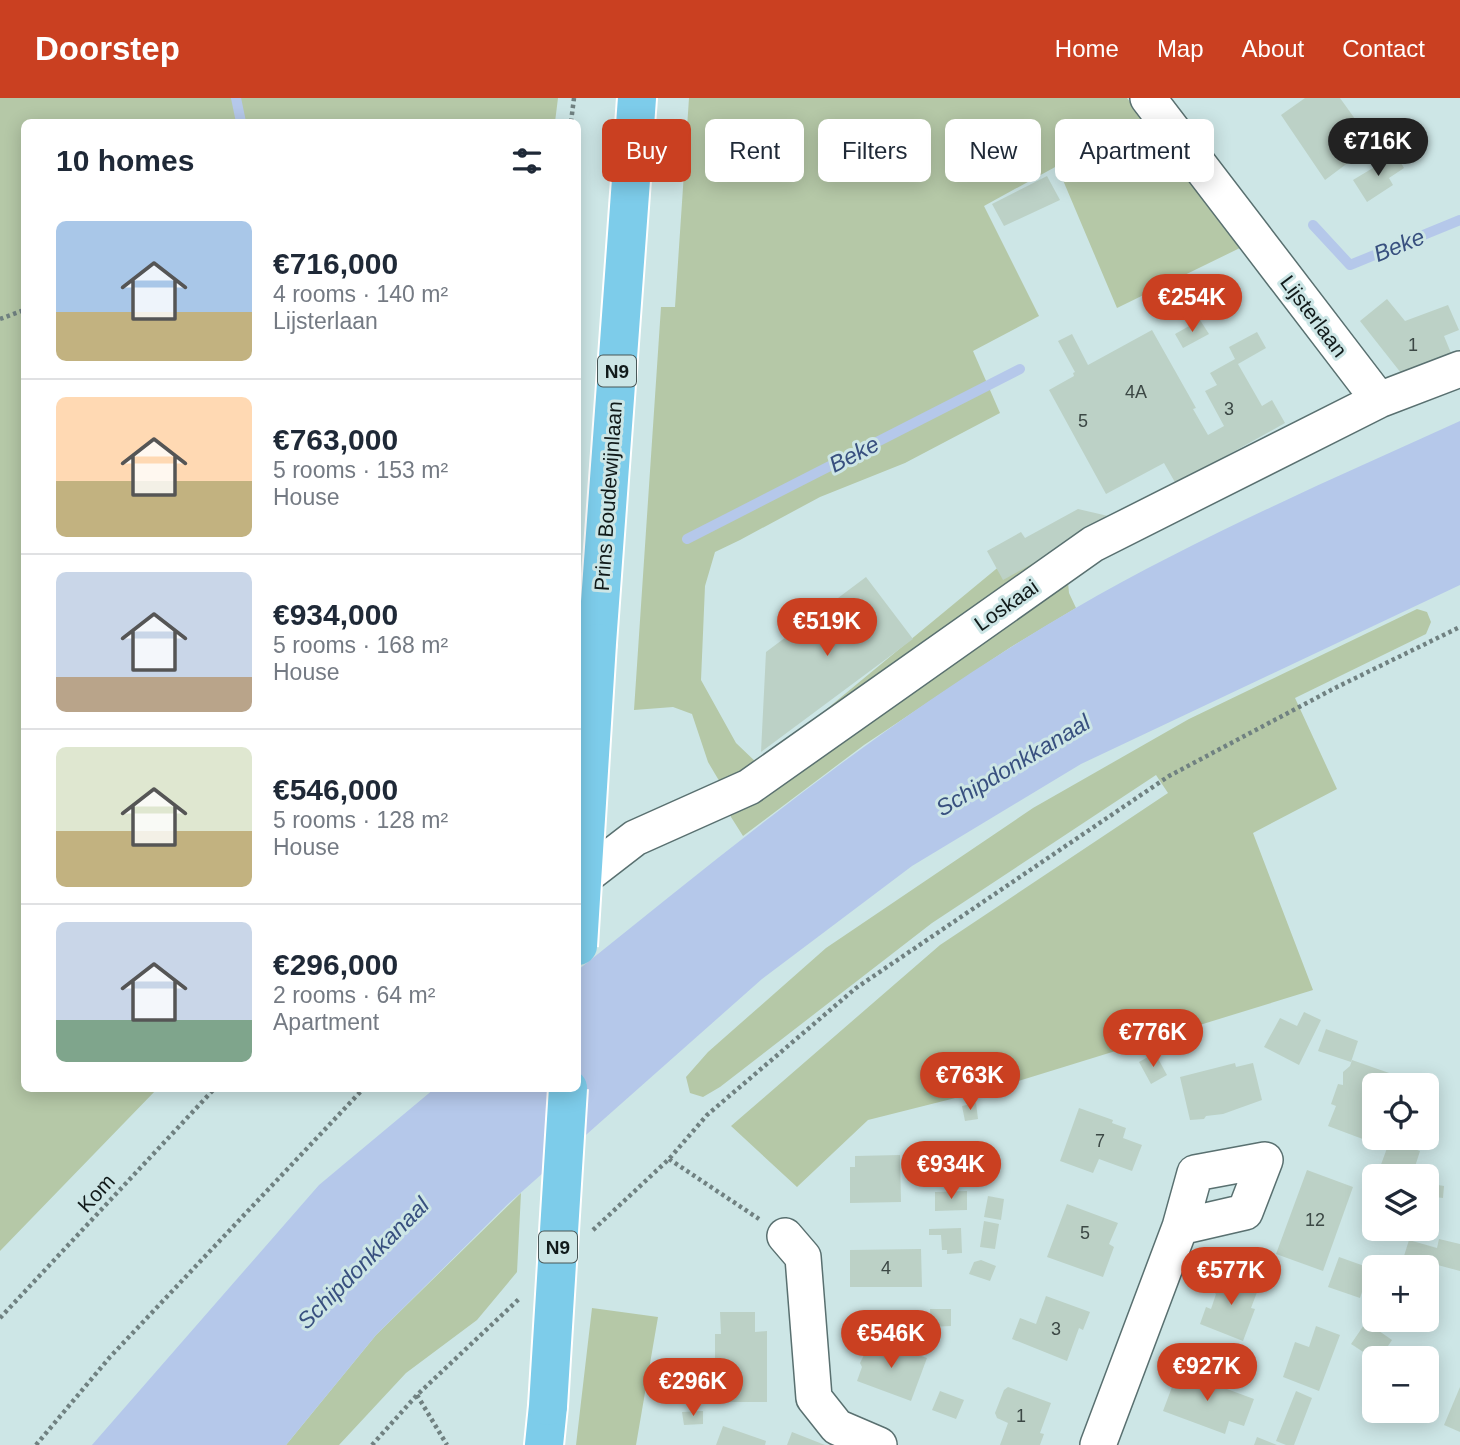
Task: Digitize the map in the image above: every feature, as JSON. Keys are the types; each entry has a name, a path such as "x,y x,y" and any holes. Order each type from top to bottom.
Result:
{"main road":[{"name":"Prins Boudewijnlaan","path":"581,898 637,98"},
{"name":"N9","path":"544,1445 568,1092"}],"street":[{"name":"Lijsterlaan","path":"1148,98 1379,400"},
{"name":"Loskaai","path":"581,880 635,838 749,787 1093,544 1379,400 1460,369"},
{"path":"1098,1445 1180,1227"},
{"path":"785,1236 803,1257 814,1398 837,1427 879,1445"}],"path":[{"path":"571,119 574,98"},
{"path":"0,318 21,311"},
{"path":"588,1234 669,1159 707,1115 856,988 1157,784 1335,688 1460,627"},
{"name":"Kom","path":"0,1318 211,1092"},
{"path":"36,1445 110,1357 360,1092"},
{"path":"669,1159 785,1236"},
{"path":"372,1445 417,1395 528,1291"},
{"path":"417,1395 447,1445"}],"green space":[{"path":"0,98 558,98 555,119 21,119 21,1092 154,1092 0,1251"},
{"path":"689,98 1127,98 1144,119 1055,119 1055,167 1041,175 1041,119 945,119 945,182 1028,182 984,206 1039,316 973,351 1000,413 905,463 820,497 715,552 705,586 701,680 736,743 759,765 1007,560 1034,546 1067,571 1069,593 1076,608 1011,647 864,745 743,836 731,817 721,784 708,762 692,714 673,707 634,710 661,307 675,307 683,182 691,182 691,119 688,119"},
{"path":"1064,182 1193,182 1244,246 1117,308"},
{"path":"1417,609 1427,612 1431,622 1426,634 1295,698 1337,789 1253,833 1313,990 999,1087 868,1120 797,1187 731,1126 940,945 1168,793 1156,775 932,923 720,1087 703,1097 690,1093 686,1077 708,1052 826,948 1033,808 1189,719"},
{"path":"521,1193 517,1272 477,1320 406,1373 339,1445 286,1445 376,1335"},
{"path":"592,1308 658,1317 636,1445 576,1445"}],"water":[{"name":"Schipdonkkanaal","path":"1460,421 1460,585 1081,764 912,866 762,979 508,1204 376,1335 286,1445 92,1445 319,1185 430,1092 581,1092 581,968 698,874 881,735 1008,649 1121,583 1265,510"}],"building":[{"path":"1305,98 1340,98 1373,144 1325,180 1281,115"},
{"path":"1396,154 1404,168 1389,178 1393,185 1367,202 1353,180"},
{"path":"1047,176 1060,200 1004,226 992,204 1035,182 1041,182"},
{"path":"1387,299 1405,321 1448,305 1459,330 1444,336 1451,353 1401,373 1360,321"},
{"path":"1200,320 1209,334 1183,348 1175,334"},
{"path":"1152,330 1196,408 1193,409 1208,435 1224,426 1205,391 1217,385 1210,373 1235,359 1229,347 1257,332 1266,348 1238,364 1262,406 1272,400 1285,423 1176,484 1164,463 1106,494 1049,390 1074,376 1075,372 1058,341 1072,334 1088,365"},
{"path":"1078,509 1108,516 1107,522 1003,580 987,551 1021,532 1025,538"},
{"path":"866,577 913,639 761,752 766,652"},
{"path":"1304,1012 1321,1020 1299,1065 1264,1047 1280,1018 1297,1026"},
{"path":"1326,1029 1358,1041 1351,1062 1318,1051"},
{"path":"1155,1053 1167,1075 1151,1084 1139,1062"},
{"path":"1352,1060 1389,1073 1362,1073 1362,1139 1328,1126 1336,1106 1331,1104 1338,1084 1343,1085 1343,1072"},
{"path":"1235,1063 1236,1067 1253,1063 1262,1100 1223,1114 1190,1120 1180,1077"},
{"path":"976,1103 978,1119 965,1121 962,1106"},
{"path":"1079,1108 1113,1120 1112,1123 1126,1128 1123,1138 1142,1145 1132,1171 1099,1159 1093,1173 1060,1161"},
{"path":"1386,1150 1420,1151 1416,1164 1381,1164"},
{"path":"900,1155 901,1202 850,1203 850,1167 855,1167 855,1156"},
{"path":"1307,1170 1353,1187 1323,1271 1276,1254"},
{"path":"1439,1185 1444,1186 1443,1198 1439,1198"},
{"path":"967,1191 967,1210 935,1211 935,1192"},
{"path":"988,1196 1004,1199 1001,1220 984,1217"},
{"path":"1067,1204 1118,1223 1109,1244 1114,1247 1103,1277 1047,1257"},
{"path":"984,1221 999,1224 995,1249 980,1247"},
{"path":"961,1228 962,1253 947,1254 947,1250 942,1250 941,1235 929,1235 929,1229"},
{"path":"1439,1239 1460,1244 1460,1271 1439,1265 1439,1255 1404,1255 1409,1241 1437,1248"},
{"path":"921,1249 922,1287 850,1287 850,1250"},
{"path":"1339,1257 1362,1265 1360,1298 1328,1287"},
{"path":"981,1260 996,1266 990,1281 969,1274 974,1262"},
{"path":"1224,1274 1259,1287 1251,1308 1255,1309 1243,1341 1200,1324 1206,1307 1211,1309 1216,1294 1211,1290 1212,1279"},
{"path":"1046,1296 1090,1312 1083,1330 1079,1328 1067,1361 1012,1339 1020,1318 1036,1324"},
{"path":"930,1309 951,1309 951,1326 931,1327"},
{"path":"720,1312 755,1312 755,1332 767,1331 767,1402 727,1402 727,1388 721,1388 721,1368 715,1368 715,1334 721,1334"},
{"path":"1316,1326 1340,1335 1319,1391 1283,1377 1295,1342 1309,1347"},
{"path":"1362,1328 1362,1332 1380,1332 1392,1340 1388,1346 1362,1346 1362,1351 1351,1344"},
{"path":"872,1339 927,1358 911,1401 857,1381 862,1367 860,1363"},
{"path":"1178,1371 1254,1399 1244,1426 1229,1421 1225,1434 1163,1411"},
{"path":"1008,1387 1051,1403 1040,1433 1044,1434 1040,1445 1000,1445 1008,1423 997,1418 995,1413 1004,1390"},
{"path":"1460,1387 1460,1432 1444,1425"},
{"path":"940,1391 964,1400 956,1419 932,1410"},
{"path":"1296,1391 1312,1398 1294,1445 1286,1445 1276,1441"},
{"path":"703,1411 703,1424 684,1425 682,1412"},
{"path":"723,1426 766,1441 765,1445 716,1445"},
{"path":"792,1432 825,1445 787,1445"},
{"path":"1257,1437 1277,1445 1254,1445"}],"waterway":[{"name":"Beke","path":"236,98 240,119"},
{"name":"Beke","path":"1313,225 1350,265 1460,220"},
{"name":"Beke","path":"687,539 1020,369"}]}
